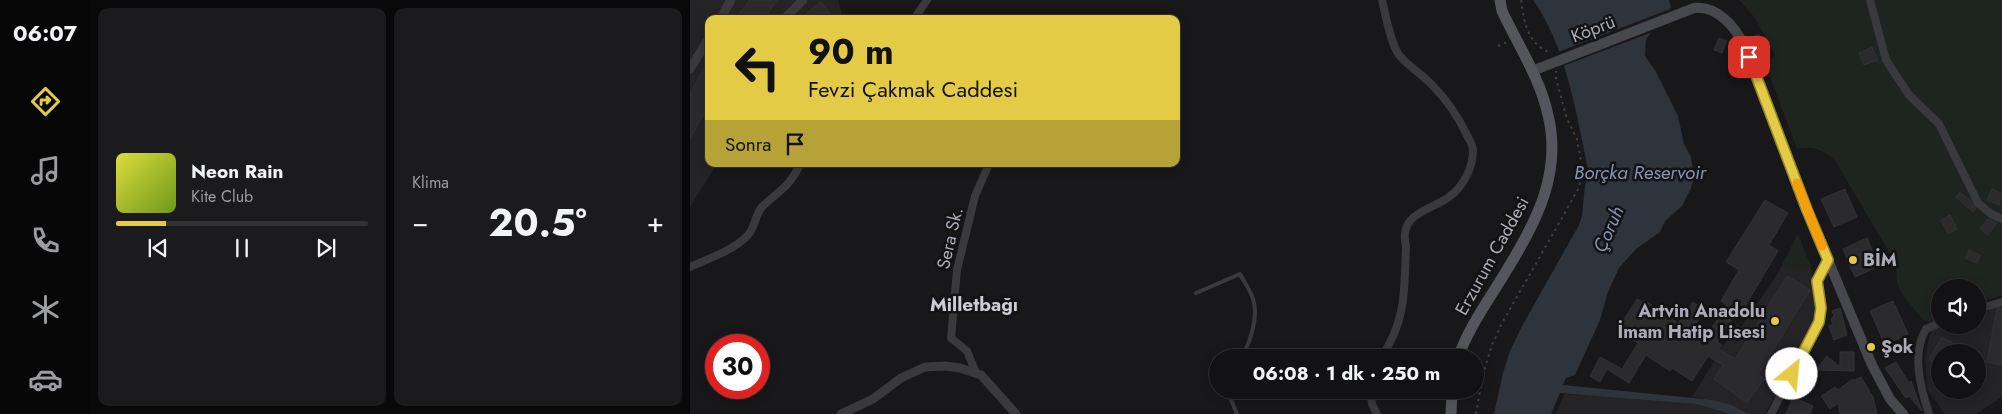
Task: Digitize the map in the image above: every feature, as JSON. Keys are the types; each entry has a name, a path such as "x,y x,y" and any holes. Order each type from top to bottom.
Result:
{"main road":[{"name":"Erzurum Caddesi","path":"1462,349 1540,211 1548,186 1552,154 1548,114 1532,71 1502,11 1500,0"},
{"name":"Köprü","path":"1532,71 1692,4"},
{"path":"1692,4 1721,16 1733,26 1744,45 1828,260 1878,377 1899,413"},
{"path":"1451,414 1452,399"}],"street":[{"path":"722,15 731,0"},
{"path":"788,15 803,0"},
{"path":"917,15 927,0"},
{"path":"1382,0 1388,26 1398,54 1433,85 1454,110 1474,149 1462,186 1448,198 1426,208 1415,216 1407,226 1402,314 1387,349"},
{"path":"1870,0 1886,60 1909,95 1939,124 1978,203 1991,214 2002,219"},
{"path":"690,69 705,45"},
{"path":"690,267 728,250 749,234 760,209 781,192 799,167"},
{"name":"Sera Sk.","path":"976,373 967,351 951,338 957,270 976,196 989,167"},
{"path":"1771,414 1819,322 1821,308 1817,281 1828,260"},
{"path":"1986,307 2002,302"},
{"path":"1929,414 1920,381 1919,355 1921,341 1926,329 1931,327"},
{"path":"841,414 873,399 901,378 924,367 945,366 960,368 982,376 1016,414"},
{"path":"1371,399 1377,414"}],"lane":[{"path":"1196,293 1240,274 1254,300 1251,340 1246,349"},
{"path":"1231,399 1237,414"}],"path":[{"path":"1476,414 1483,374 1492,345 1502,323 1578,189 1583,172 1577,139 1567,119 1556,80 1558,60 1540,48 1528,34 1524,23 1521,0"}],"shaded area":[{"path":"690,0 838,0 842,15 705,15 705,167 715,167 690,207"},
{"path":"1739,0 2002,0 2002,295 1986,301 1986,279 1931,279 1931,322 1923,320 1903,295 1897,284 1896,264 1836,162 1827,154 1814,148 1797,149 1764,61 1775,55 1755,18"},
{"path":"1798,234 1812,271 1818,313 1816,322 1765,414 1749,414 1713,400 1692,397 1737,324 1741,327 1776,276"},
{"path":"1798,234 1811,266 1801,271 1783,263"},
{"path":"2002,307 2002,397 1976,414 1945,414 1934,399 1986,399 1986,344 1931,344 1931,395 1927,389 1925,359 1931,333 1986,334 1986,311"},
{"path":"1564,394 1618,396 1696,404 1730,414 1556,414"}],"water":[{"name":"Borçka Reservoir","path":"1533,0 1669,0 1671,7 1646,39 1645,56 1655,70 1678,116 1684,144 1691,157 1694,178 1682,206 1665,221 1660,232 1636,249 1619,268 1608,292 1600,320 1575,375 1566,378 1563,385 1713,400 1731,405 1749,414 1730,414 1696,404 1560,393 1551,414 1494,414 1510,351 1579,225 1582,216 1585,185 1589,174 1575,107 1562,61 1545,19"}],"pier":[{"path":"1673,8 1655,31 1563,66 1558,52"}],"building":[{"path":"750,0 777,0 767,15 738,15"},
{"path":"821,2 831,15 804,15"},
{"path":"1759,34 1768,56 1762,59 1752,37"},
{"path":"1719,38 1727,41 1722,53 1714,50"},
{"path":"1872,47 1878,60 1864,65 1859,53"},
{"path":"705,66 705,113 690,138 690,94"},
{"path":"1845,189 1857,217 1834,227 1821,199"},
{"path":"1992,189 2002,194 1999,205 1987,200"},
{"path":"1960,192 1976,208 1973,212 1956,197"},
{"path":"1765,200 1788,213 1769,245 1778,251 1741,313 1738,311 1717,342 1722,345 1719,349 1735,359 1787,276 1810,290 1758,375 1764,379 1747,403 1714,379 1723,365 1708,356 1692,381 1672,368 1670,371 1646,355 1629,383 1607,369 1600,382 1590,376 1600,357 1622,369 1638,343 1623,334 1627,329 1621,324 1637,299 1642,302 1644,300 1678,323 1693,302 1705,310 1693,328 1706,336 1727,305 1721,301 1739,270 1726,262"},
{"path":"1950,215 1957,229 1948,234 1941,220"},
{"path":"1988,219 1997,223 1988,235 1980,228"},
{"path":"1867,238 1879,266 1855,277 1843,249"},
{"path":"1969,250 1980,255 1977,263 1965,258"},
{"path":"1893,301 1908,334 1885,345 1870,311"},
{"path":"1840,308 1847,335 1834,340 1829,326 1833,324 1831,319 1834,316 1832,311"},
{"path":"2002,308 2002,365 1987,362 1997,309"},
{"path":"1942,337 1954,344 1938,344"},
{"path":"1840,352 1854,352 1854,371 1816,370 1827,356 1840,367"},
{"path":"1896,362 1909,383 1911,381 1922,411 1909,396 1906,398 1885,368"},
{"path":"1808,366 1816,372 1807,383 1800,377"},
{"path":"1861,377 1873,397 1877,414 1840,414 1838,403 1830,409 1821,396 1835,387 1838,390 1853,379 1853,381"},
{"path":"1793,397 1813,406 1810,414 1786,414"}],"slow traffic":[{"path":"1797,183 1822,246"}],"place":[{"name":"BİM","path":"1853,260"},
{"name":"Artvin Anadolu İmam Hatip Lisesi","path":"1775,321"},
{"name":"Şok","path":"1871,347"}],"district":[{"name":"Milletbağı","path":"974,304"}],"route":[{"path":"1749,57 1828,260 1817,281 1821,308 1819,322 1792,374"}],"water label":[{"name":"Çoruh","path":"1608,229"}]}
